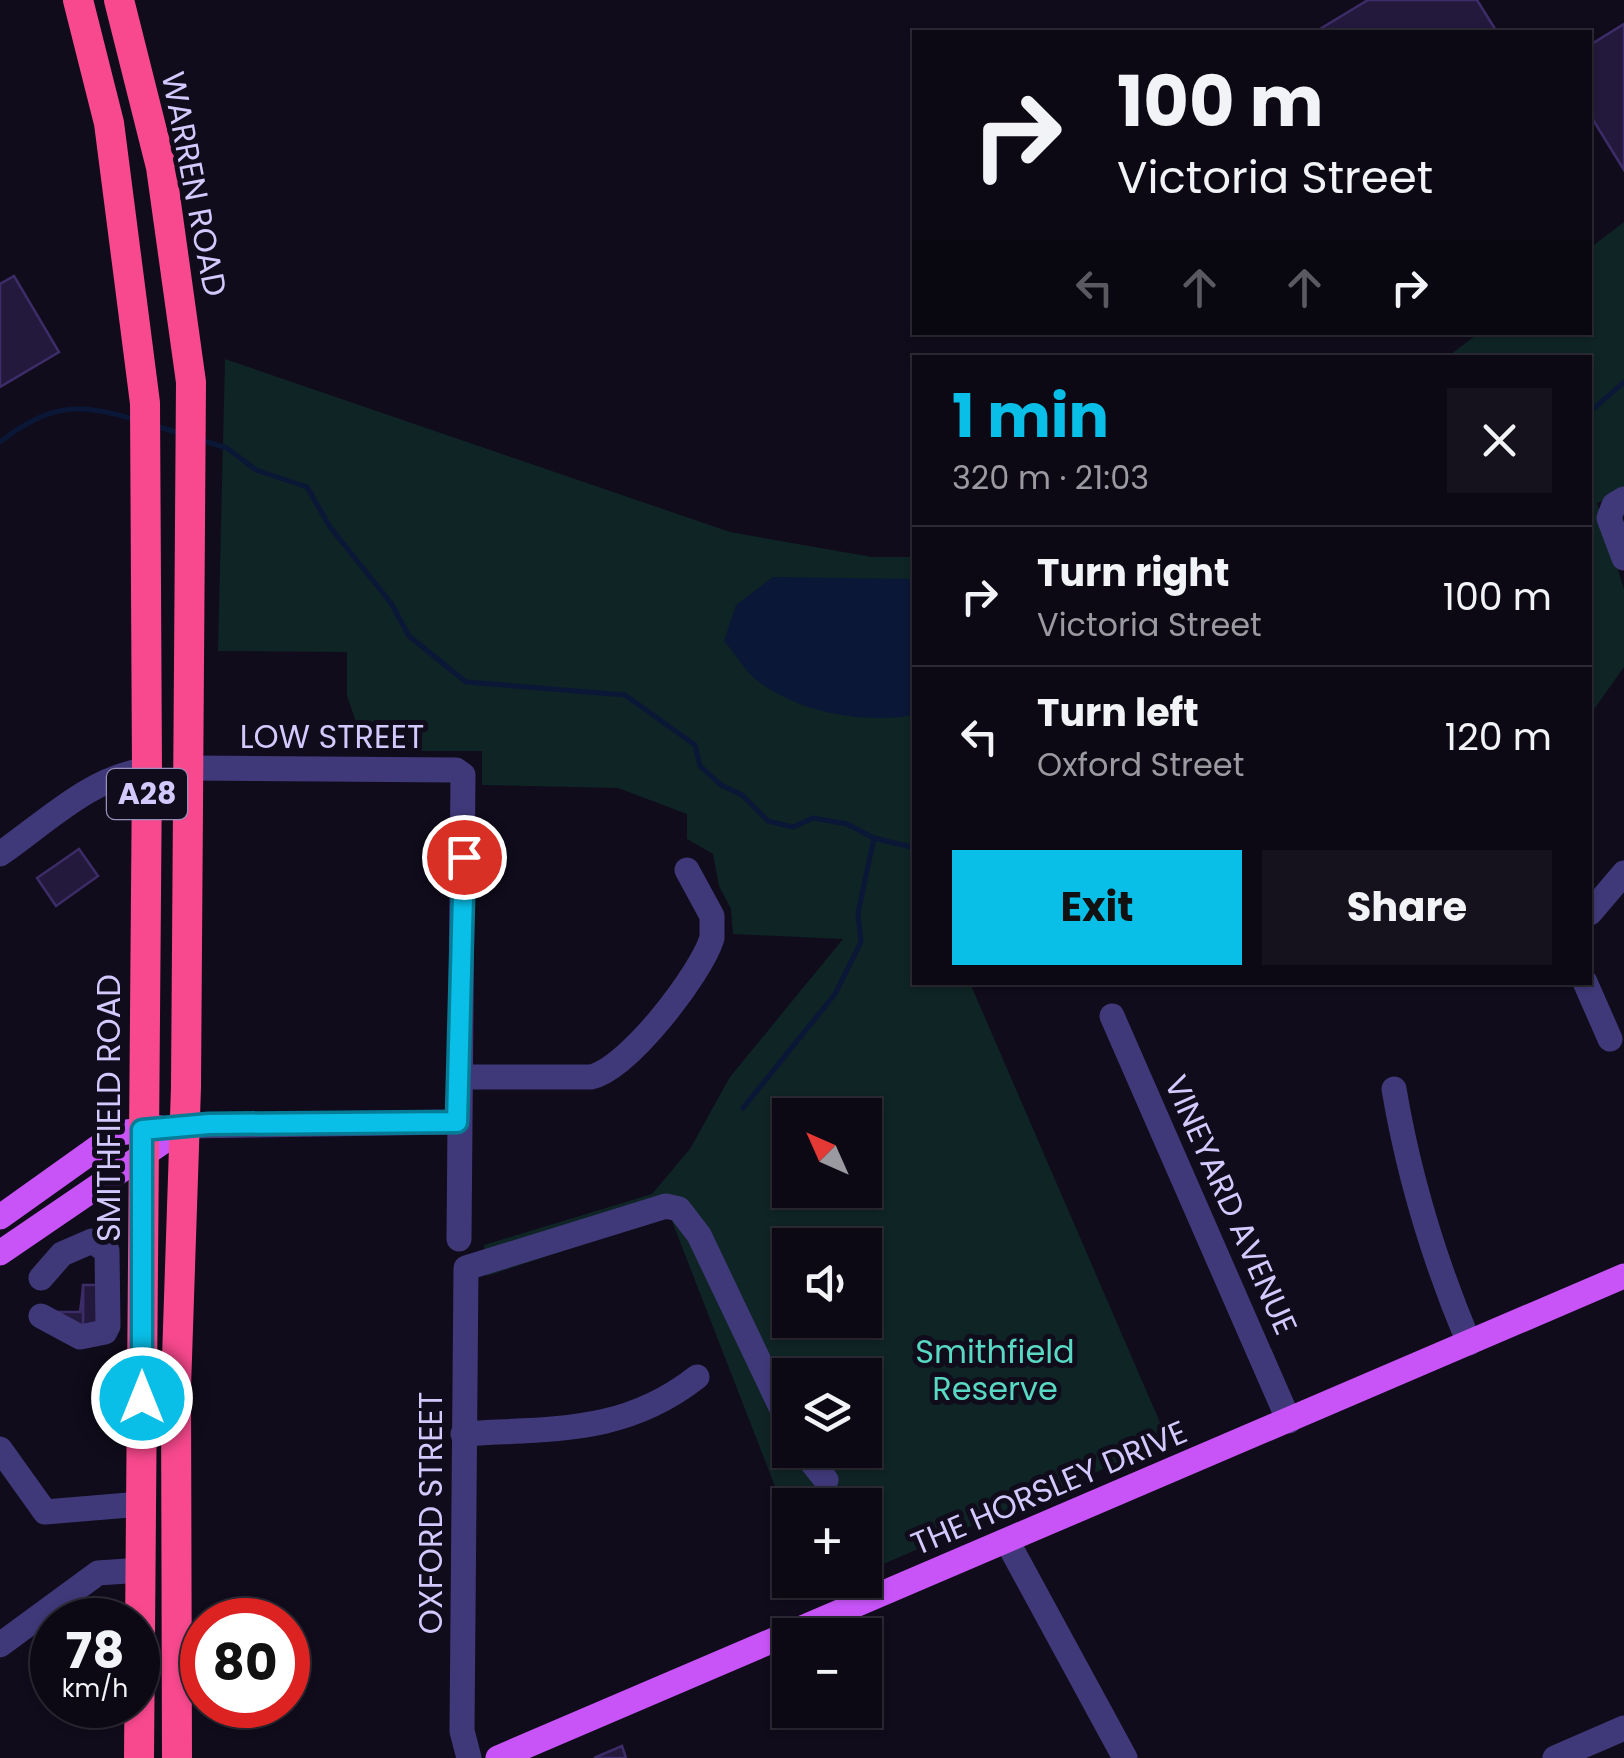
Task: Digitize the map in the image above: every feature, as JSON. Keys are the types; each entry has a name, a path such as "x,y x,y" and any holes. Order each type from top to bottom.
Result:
{"highway":[{"name":"SMITHFIELD ROAD","path":"78,0 108,123 143,368 148,770 139,1758"},
{"name":"WARREN ROAD","path":"120,0 161,167 191,382 191,768"},
{"name":"A28","path":"177,1758 176,1388 186,1126 191,768"}],"main road":[{"path":"0,1253 143,1142 186,1126"},
{"path":"0,1218 118,1133 143,1142"},
{"name":"THE HORSLEY DRIVE","path":"498,1758 1624,1276"},
{"path":"177,1721 187,1758"}],"street":[{"path":"1617,506 1610,524 1624,558"},
{"name":"LOW STREET","path":"191,768 456,770 466,784 459,1077"},
{"path":"0,854 102,783 121,773 148,770"},
{"path":"459,1238 459,1077 591,1077 608,1072 630,1055 706,954 712,938 712,916 687,870"},
{"path":"1592,911 1624,872"},
{"path":"1587,985 1610,1039"},
{"name":"VINEYARD AVENUE","path":"1112,1016 1289,1421"},
{"path":"1394,1089 1406,1157 1430,1246 1469,1343"},
{"path":"186,1126 457,1122"},
{"name":"OXFORD STREET","path":"469,1758 462,1731 466,1268 666,1206 679,1209 700,1235 772,1388"},
{"path":"41,1278 79,1243 92,1240 107,1251 108,1326 104,1332 80,1337 41,1316"},
{"path":"1594,1288 1624,1296"},
{"path":"463,1434 589,1425 629,1418 667,1401 697,1377"},
{"path":"0,1449 45,1512 142,1504"},
{"path":"816,1468 826,1480"},
{"path":"1008,1540 1125,1758"},
{"path":"0,1646 98,1573 141,1570"},
{"path":"1555,1758 1624,1728"}],"green space":[{"path":"1624,222 1624,492 1597,503 1624,589 1624,667 1592,712 1592,355 1450,355 1476,335 1592,335 1592,246"},
{"name":"Smithfield Reserve","path":"225,359 730,532 872,557 912,557 912,985 971,985 1168,1441 882,1565 882,1488 776,1488 670,1216 487,1276 484,1245 652,1194 690,1149 730,1077 843,939 733,934 731,909 719,886 713,854 687,839 687,814 618,788 482,785 482,751 366,751 347,696 347,652 218,651"}],"water":[{"path":"773,577 912,579 912,715 875,718 834,714 776,693 754,678 724,641 736,605"}],"building":[{"path":"1368,0 1477,0 1496,30 1318,30"},
{"path":"1624,24 1624,170 1592,118 1592,44"},
{"path":"14,276 59,352 0,387 0,284"},
{"path":"79,849 98,876 56,906 37,878"},
{"path":"83,1285 107,1285 99,1331 83,1331"},
{"path":"107,1285 116,1285 115,1324 107,1324 100,1335 79,1336 79,1331 59,1322 59,1312 80,1312 83,1288 83,1331 99,1331 103,1327"},
{"path":"622,1746 626,1758 594,1758"}],"waterway":[{"path":"1592,410 1624,382"},
{"path":"0,442 34,420 64,410 97,410 136,420"},
{"path":"156,426 179,433"},
{"path":"204,441 227,448 256,470 307,487 330,527 391,603 409,636 466,682 625,695 695,745 700,766 721,785 742,795 768,821 793,827 813,818 847,824 874,838 912,847"},
{"path":"743,1108 835,994 861,942 858,913 874,838"}],"route":[{"path":"142,1398 142,1130 209,1124 457,1122 464,857"}]}
